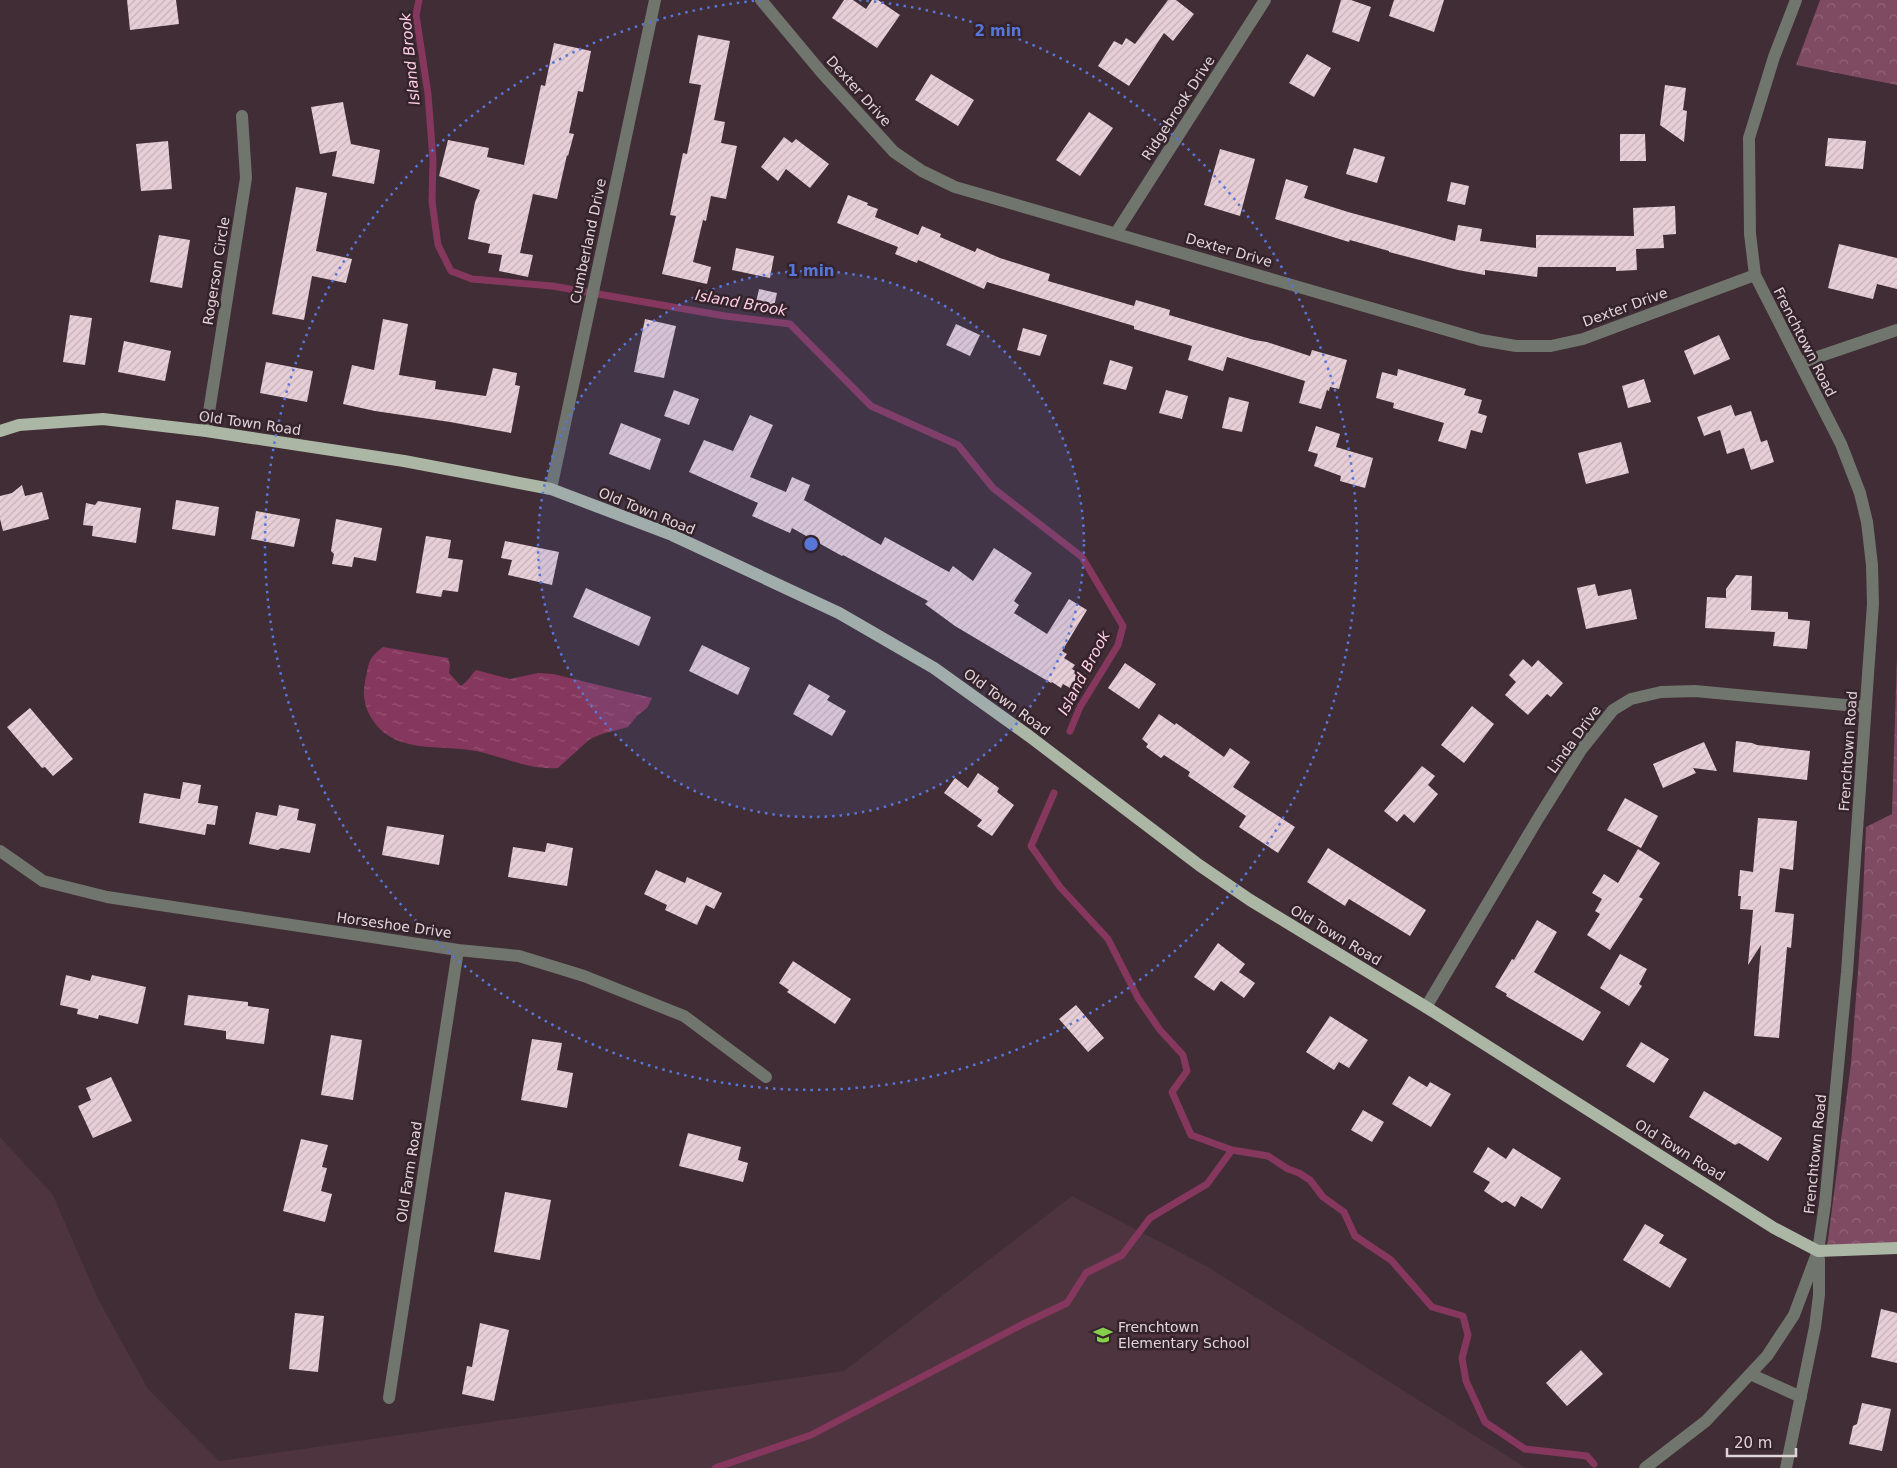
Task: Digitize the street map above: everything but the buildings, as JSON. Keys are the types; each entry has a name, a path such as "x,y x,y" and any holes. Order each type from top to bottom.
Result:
{"main road":[{"name":"Old Town Road","path":"0,431 19,425 103,419 206,431 404,461 551,489 672,535 839,613 934,668 1029,736 1199,865 1242,895 1426,1007 1774,1228 1818,1252"},
{"path":"1818,1252 1897,1248"}],"street":[{"name":"Cumberland Drive","path":"551,489 655,0"},
{"name":"Dexter Drive","path":"761,0 822,72 894,152 922,170 955,187 1480,340 1516,346 1551,346 1583,339 1755,275"},
{"name":"Ridgebrook Drive","path":"1116,233 1265,0"},
{"name":"Frenchtown Road","path":"1645,1468 1706,1421 1767,1356 1794,1315 1818,1252 1826,1204 1847,972 1866,708 1872,604 1872,565 1867,522 1860,493 1841,444 1755,275 1750,234 1749,138 1774,57 1796,0"},
{"name":"Rogerson Circle","path":"206,431 246,178 242,116"},
{"path":"1800,363 1897,330"},
{"name":"Linda Drive","path":"1426,1007 1581,750 1613,710 1631,699 1661,692 1696,690 1866,708"},
{"name":"Horseshoe Drive","path":"0,851 43,881 107,898 458,950 519,956 584,976 684,1016 766,1077"},
{"name":"Old Farm Road","path":"389,1398 458,950"},
{"path":"1786,1468 1815,1327 1819,1295 1818,1252"},
{"path":"1750,1374 1801,1397"}],"shaded area":[{"name":"Frenchtown Elementary School","path":"0,1137 53,1195 98,1299 148,1389 219,1461 844,1371 1072,1196 1208,1267 1526,1468 0,1468"}],"green space":[{"path":"1820,0 1897,0 1897,85 1796,65"},
{"path":"1897,656 1897,1247 1827,1247 1851,1063 1862,918 1866,827 1892,814"}],"water":[{"path":"383,647 448,658 450,665 449,673 461,686 476,670 510,679 538,673 553,674 652,698 647,708 628,727 590,739 558,768 527,765 476,751 419,746 393,738 372,719 368,710 364,687 368,666 374,655"}],"waterway":[{"name":"Island Brook","path":"419,0 416,15 428,94 433,160 432,201 438,245 451,271 472,279 552,286 725,316 790,324 871,406 958,445 993,488 1082,557 1123,626 1118,645 1080,707 1070,731"},
{"name":"Island Brook","path":"1054,793 1031,846 1060,887 1108,939 1138,998 1160,1030 1183,1055 1187,1071 1172,1092 1191,1135 1232,1150 1268,1156 1310,1180 1323,1197 1344,1212 1355,1236 1391,1260 1432,1307 1463,1316 1468,1335 1462,1358 1466,1381 1485,1422 1525,1449 1587,1456 1594,1464"},
{"path":"715,1468 811,1435 1067,1303 1086,1273 1122,1255 1150,1218 1207,1184 1232,1150"}],"place":[{"name":"Frenchtown Elementary School","path":"1103,1335"}]}
